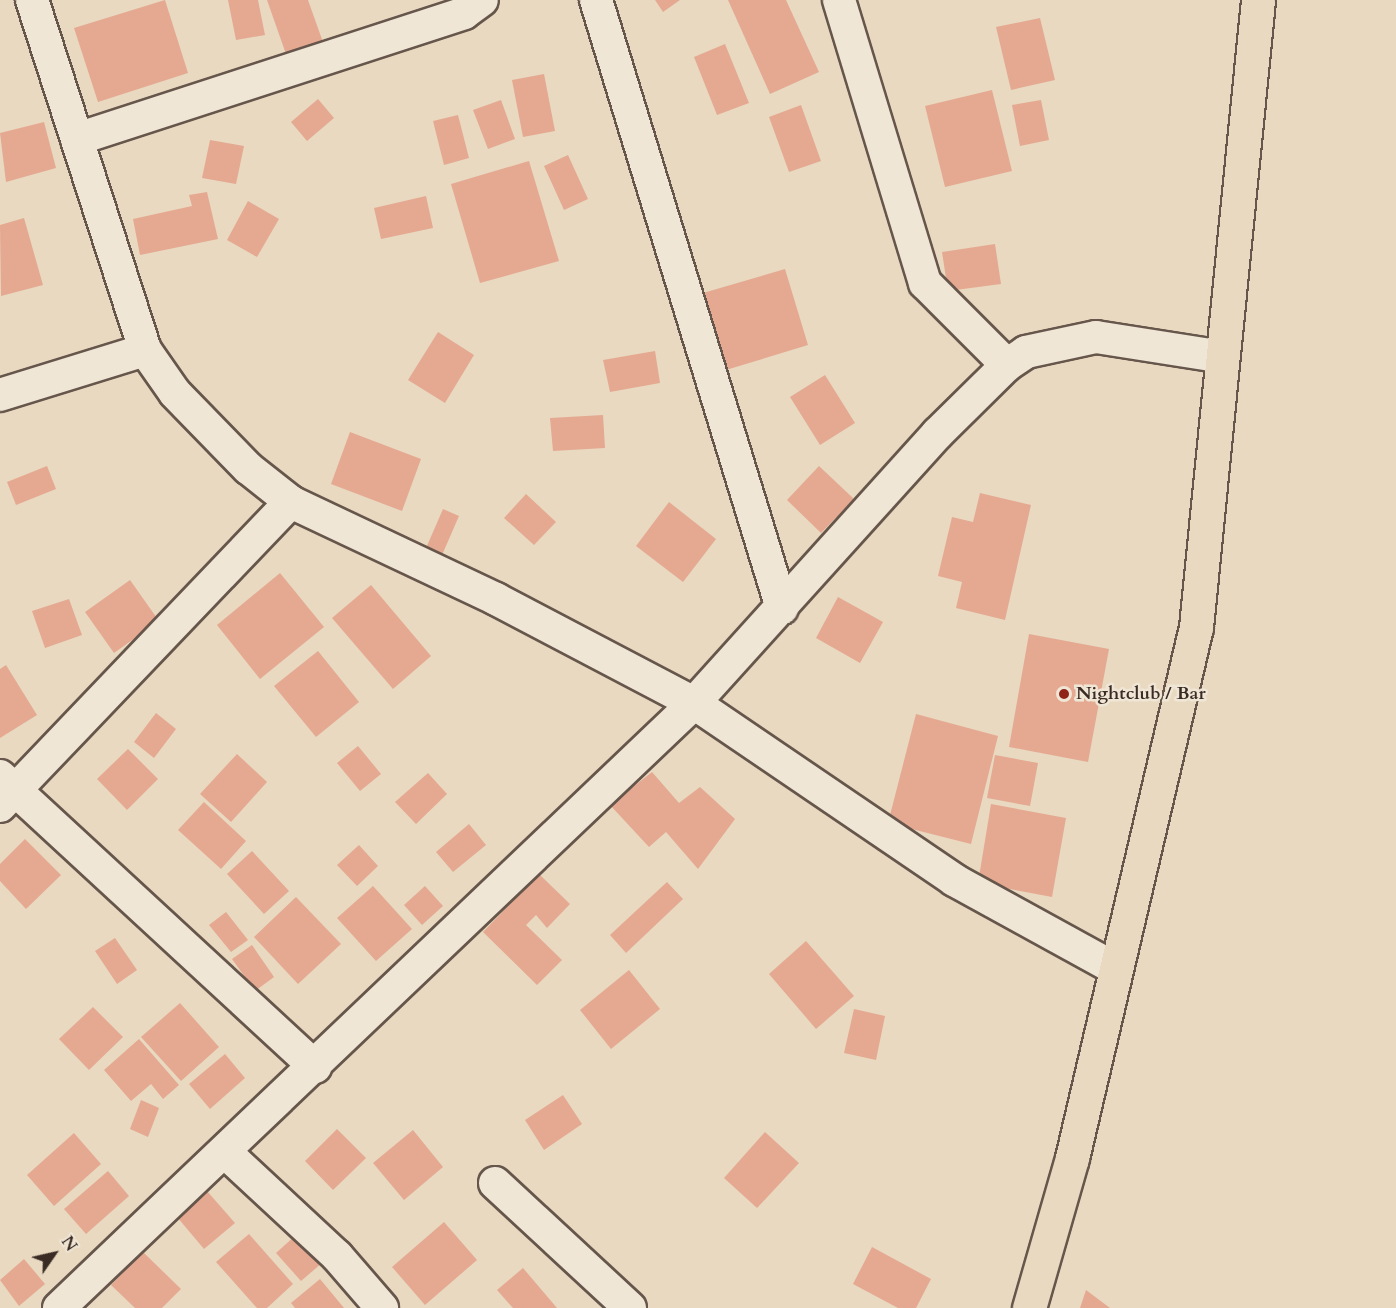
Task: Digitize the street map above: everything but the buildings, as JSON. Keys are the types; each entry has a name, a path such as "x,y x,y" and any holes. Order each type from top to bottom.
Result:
{"main road":[{"path":"1029,1308 1072,1158 1196,627 1258,0"}],"street":[{"path":"32,0 145,350 210,433 291,502 496,599 694,703 954,880 1116,969"},
{"path":"77,140 464,13 482,0"},
{"path":"596,0 782,608"},
{"path":"839,0 925,283 1007,365"},
{"path":"59,1308 694,703 938,434 1007,365 1026,352 1096,338 1223,357"},
{"path":"0,395 145,350"},
{"path":"291,502 6,790 315,1066"},
{"path":"225,1152 337,1256 382,1308"},
{"path":"495,1183 630,1308"}],"place":[{"name":"Nightclub / Bar","path":"1064,694"}]}
